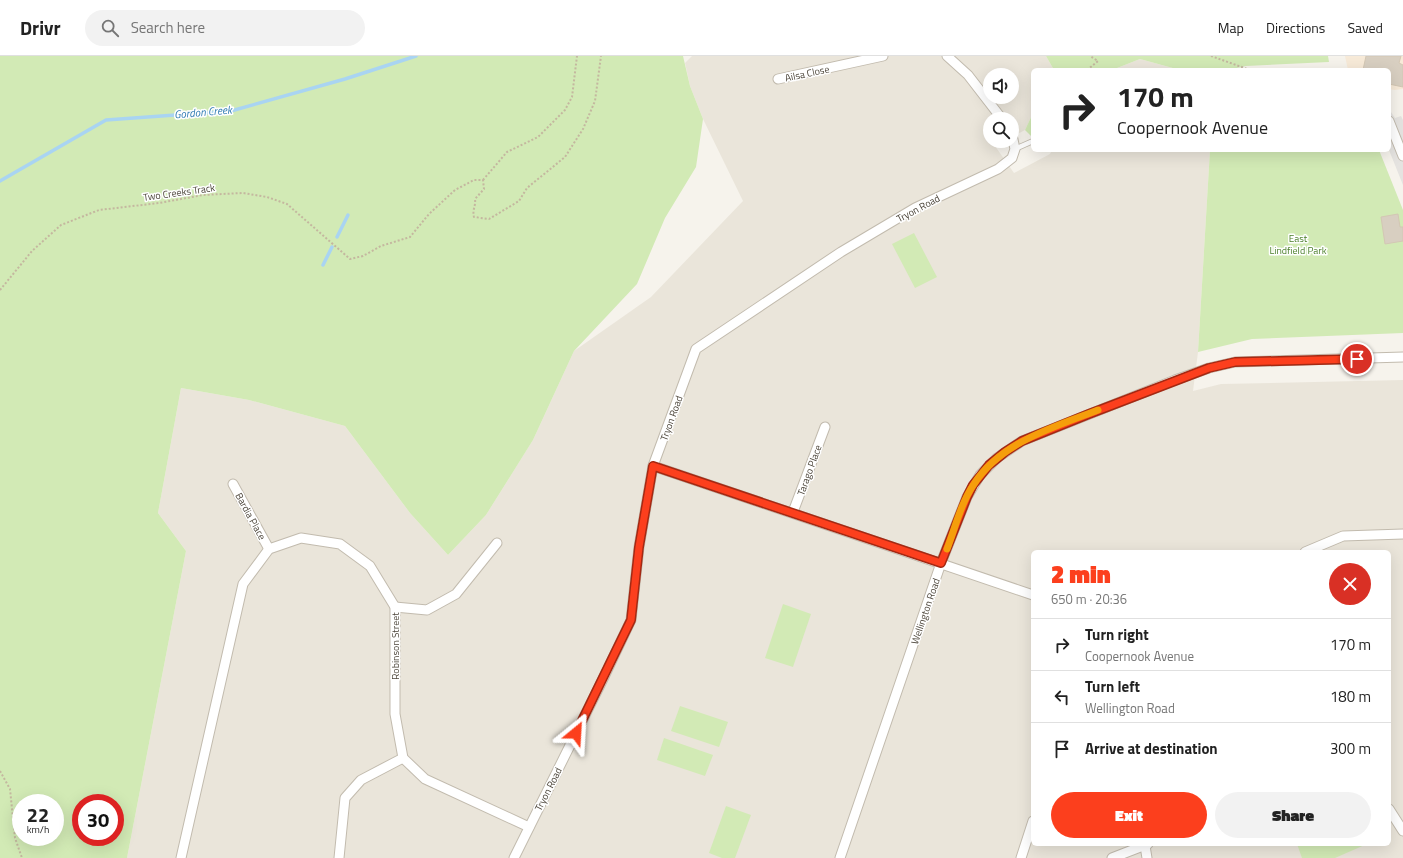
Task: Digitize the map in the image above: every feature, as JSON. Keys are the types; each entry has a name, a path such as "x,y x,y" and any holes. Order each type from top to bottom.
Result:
{"street":[{"name":"Ailsa Close","path":"778,79 884,56"},
{"path":"947,56 968,75 997,112"},
{"path":"1391,126 1403,156"},
{"name":"Tryon Road","path":"514,858 528,827 600,686 631,620 639,547 653,466 696,349 841,252 915,208 998,169 1012,158 1014,149"},
{"name":"Wellington Road","path":"840,858 941,563 967,497 973,485 989,465 1022,441 1175,380 1223,364 1235,362 1403,358"},
{"name":"Tarago Place","path":"793,512 825,427"},
{"path":"653,466 793,512 1031,594"},
{"name":"Bardia Place","path":"234,484 269,549"},
{"path":"1310,550 1343,536 1403,534"},
{"name":"Robinson Street","path":"269,549 301,538 340,544 370,566 395,607 395,714 403,758"},
{"path":"395,607 427,610 456,594 497,543"},
{"path":"181,858 243,584 269,549"},
{"path":"339,858 346,798 361,780 403,758 425,779 528,827"},
{"path":"1391,812 1403,831"},
{"path":"1021,858 1031,826"},
{"path":"1112,858 1144,846"},
{"path":"1147,846 1147,858"}],"lane":[{"path":"1014,149 1031,142"}],"path":[{"path":"577,56 572,97 565,110 538,137 507,152 483,180 484,189 475,199 475,204 472,211 474,217 489,219 519,201 527,188 565,157 583,129 595,101 602,56"},
{"path":"1089,68 1098,61 1090,56"},
{"path":"1211,56 1244,68"},
{"name":"Two Creeks Track","path":"0,290 32,251 61,225 99,210 159,203 203,195 243,193 267,197 287,204 350,259 363,256 381,246 410,237 429,214 455,190 474,180 483,180"},
{"path":"0,772 10,789 14,838 22,858"}],"shaded area":[{"path":"692,56 1046,56 1053,68 1031,68 1031,117 1025,130 1019,133 1019,112 983,112 983,148 996,148 1014,173 1050,154 1051,152 1210,152 1198,352 1193,391 1221,384 1403,380 1403,858 127,858 186,551 158,513 181,388 249,400 345,426 410,513 448,555 486,515 533,440 574,351 651,297 743,201 703,119 690,86 685,63"},
{"path":"1345,56 1403,56 1403,89 1391,89 1391,68 1348,68"},
{"path":"1140,59 1173,68 1117,68"},
{"path":"1391,112 1395,118 1401,116 1403,120 1403,185 1390,152"}],"green space":[{"path":"0,56 683,56 690,86 703,119 696,167 665,218 637,284 574,351 533,440 486,515 448,555 410,513 345,426 249,400 181,388 158,513 186,551 127,858 0,858"},
{"path":"1046,56 1328,56 1329,62 1246,66 1237,68 1173,68 1140,59 1117,68 1053,68"},
{"path":"1031,117 1031,136 1025,130"},
{"name":"East Lindfield Park","path":"1210,152 1380,152 1403,210 1403,333 1252,339 1198,352"},
{"path":"914,233 937,277 915,288 892,244"},
{"path":"783,604 811,614 793,667 765,658"},
{"path":"680,706 728,722 719,747 671,731"},
{"path":"664,738 713,755 705,776 657,760"},
{"path":"726,806 751,815 735,858 722,858 709,853"},
{"path":"1298,846 1362,846 1335,858 1302,858"}],"building":[{"path":"1366,56 1401,56 1399,63 1403,65 1403,87 1391,84 1391,68 1363,68"},
{"path":"1398,214 1400,227 1403,227 1403,241 1385,244 1381,217"}],"waterway":[{"name":"Gordon Creek","path":"0,181 106,120 231,111 345,79 416,56"},
{"path":"337,237 348,215"},
{"path":"323,265 332,247"}],"slow traffic":[{"path":"947,549 967,497 973,485 989,465 1022,441 1098,410"}],"route":[{"path":"576,733 631,620 639,547 653,466 941,563 973,485 989,465 1022,441 1175,380 1223,364 1235,362 1357,359"}]}
